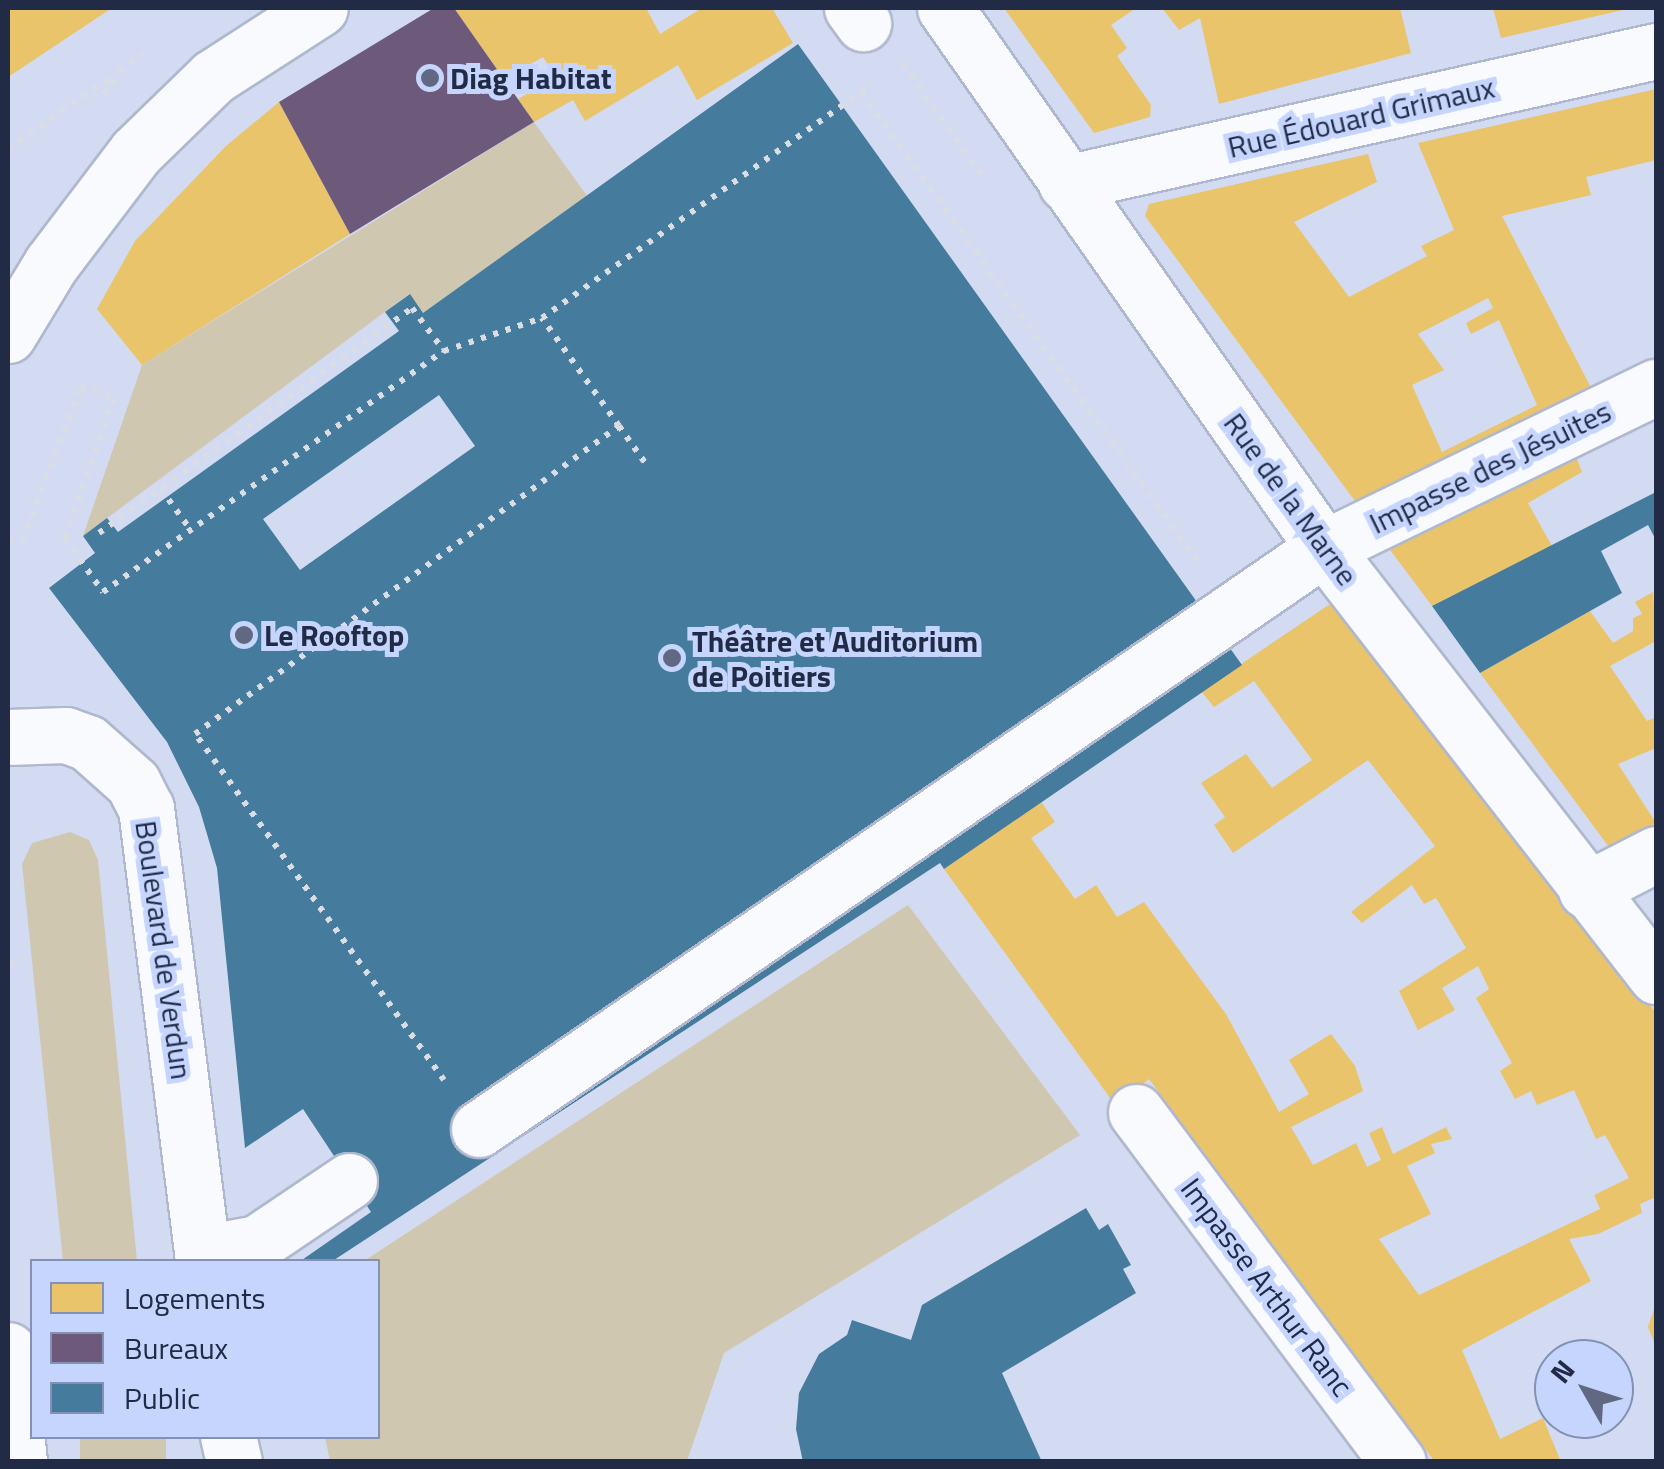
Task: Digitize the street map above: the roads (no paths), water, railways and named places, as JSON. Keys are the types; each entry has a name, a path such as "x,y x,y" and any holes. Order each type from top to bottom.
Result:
{"street":[{"path":"8,336 77,226 136,152 213,78 320,8"},
{"name":"Rue de la Marne","path":"945,8 1324,548 1656,976"},
{"name":"Rue Édouard Grimaux","path":"1066,183 1656,51"},
{"name":"Impasse des Jésuites","path":"479,1128 1324,548 1656,387"},
{"name":"Boulevard de Verdun","path":"8,737 66,735 88,743 111,759 146,808 202,1258"},
{"path":"1586,890 1656,854"},
{"name":"Impasse Arthur Ranc","path":"1136,1112 1398,1462"},
{"path":"202,1258 258,1242 348,1181"},
{"path":"8,1350 18,1462"}],"place":[{"name":"Diag Habitat","path":"430,78"},
{"name":"Le Rooftop","path":"244,635"},
{"name":"Théâtre et Auditorium de Poitiers","path":"672,658"}]}
